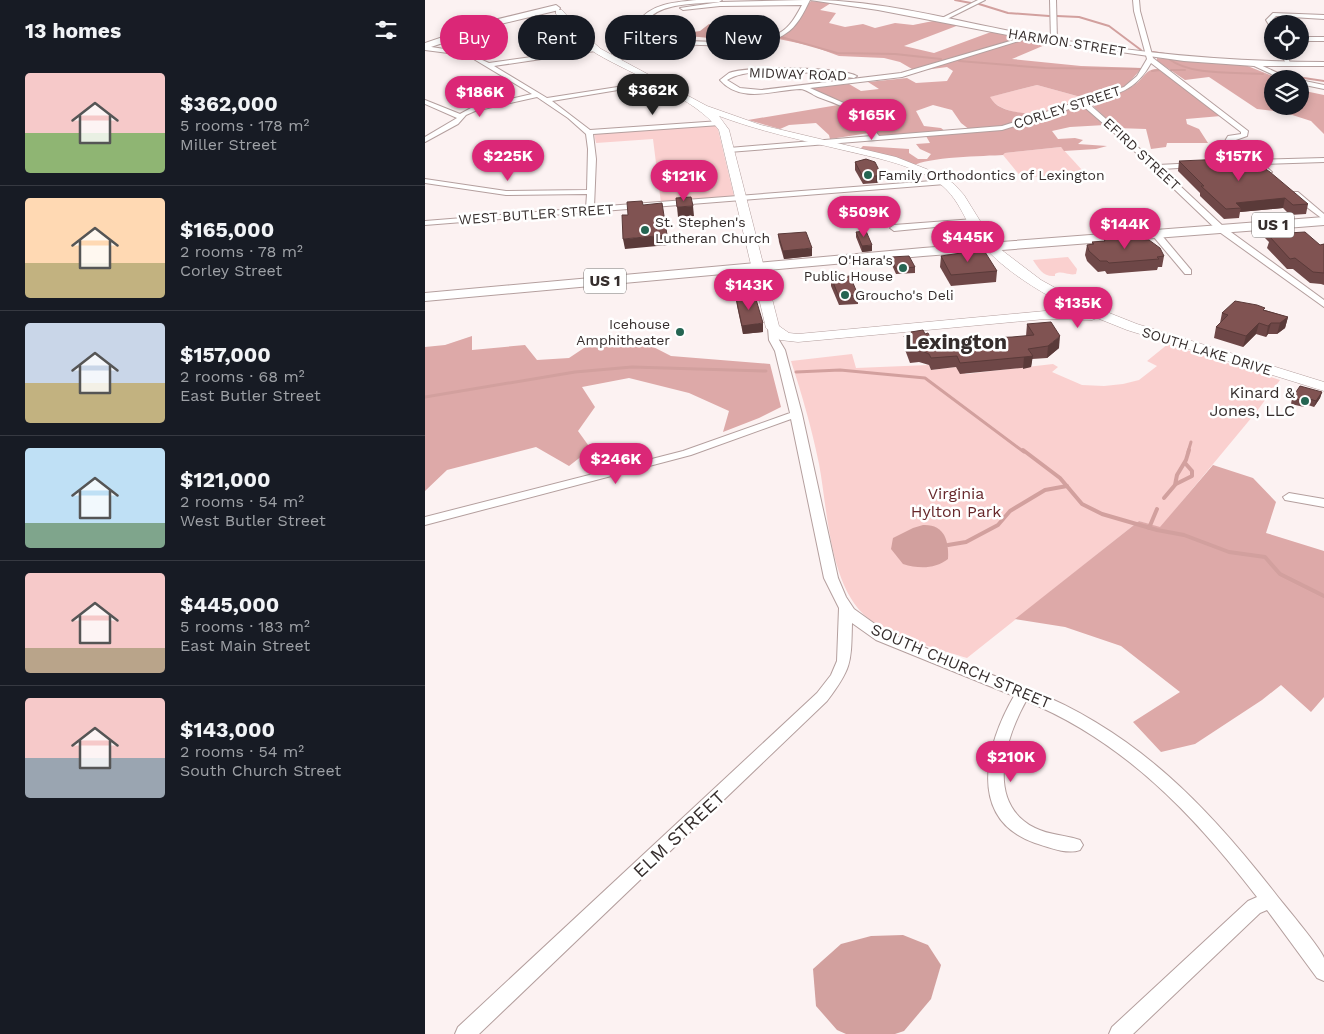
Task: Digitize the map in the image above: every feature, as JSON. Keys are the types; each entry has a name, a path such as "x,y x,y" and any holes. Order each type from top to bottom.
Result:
{"main road":[{"path":"508,17 541,2"},
{"path":"508,17 556,7"},
{"path":"508,20 556,7"},
{"path":"425,47 440,42"},
{"path":"595,49 605,55"},
{"path":"614,60 704,108 720,123"},
{"name":"SOUTH LAKE DRIVE","path":"704,108 758,127 904,163 927,172 945,182 961,197 991,248 1032,280 1074,304 1113,321 1324,387"},
{"name":"SOUTH CHURCH STREET","path":"720,123 729,150 773,328"},
{"name":"US 1","path":"425,297 806,264 842,263 925,255 944,251 1324,220"},
{"path":"1045,315 1074,304"},
{"path":"773,328 785,337 798,338 1045,315 1081,315 1113,321"}],"street":[{"path":"647,15 677,5 719,0"},
{"path":"941,20 982,0"},
{"path":"1053,0 1053,41"},
{"path":"1136,0 1149,57 1245,131 1245,135 1231,138 1229,141 1277,179"},
{"path":"696,41 745,42 770,39 786,31 809,1"},
{"path":"683,8 720,4 809,1"},
{"name":"HARMON STREET","path":"809,1 878,8 1029,37 1149,57 1254,64 1324,64"},
{"path":"1274,15 1291,15"},
{"path":"1309,16 1324,17"},
{"path":"804,87 908,73 931,64 1029,37"},
{"path":"1309,39 1324,39"},
{"path":"425,47 467,55 546,100 582,124 588,132 591,141 590,210"},
{"name":"CORLEY STREET","path":"729,150 1012,126 1131,85 1140,77 1149,57"},
{"path":"487,65 521,60"},
{"path":"1287,60 1289,64"},
{"path":"1254,64 1268,70"},
{"name":"MIDWAY ROAD","path":"804,87 744,91 730,87 723,80 725,77 737,72 765,71 819,72 871,79"},
{"path":"546,100 654,82"},
{"path":"1309,84 1324,87"},
{"path":"804,87 818,96 858,112 877,138"},
{"path":"425,140 446,129 466,112 477,107 536,95"},
{"path":"425,102 461,117"},
{"name":"EFIRD STREET","path":"1083,102 1091,107 1221,229 1324,304"},
{"path":"588,132 720,123"},
{"path":"1245,162 1324,160"},
{"path":"1156,167 1206,164"},
{"path":"425,181 505,193 590,192"},
{"name":"WEST BUTLER STREET","path":"425,223 945,182"},
{"path":"1291,191 1324,220"},
{"path":"894,228 974,221"},
{"path":"1156,234 1188,272"},
{"name":"SOUTH CHURCH STREET","path":"773,328 776,346 780,350 795,414 831,578 837,596 845,609 861,623 881,636 1024,692 1077,718 1126,749 1149,767 1196,812 1269,900 1324,972"},
{"path":"780,350 786,343 798,338"},
{"path":"425,521 687,453 795,414"},
{"path":"1289,498 1324,503"},
{"name":"ELM STREET","path":"465,1034 822,697 837,677 844,661 845,609"},
{"path":"1024,692 1010,717 998,750 995,783 997,794 1001,806 1018,826 1045,839 1074,845"},
{"path":"1119,1034 1254,907 1269,900"}],"green space":[{"path":"1037,85 1088,99 1054,112 1036,114 1013,112 999,106 989,97"},
{"path":"717,125 734,196 661,203 653,139 596,143 594,133"},
{"path":"1061,147 1082,170 1078,173 1022,178 1003,155 1005,153"},
{"path":"1068,257 1077,269 1076,274 1060,273 1055,274 1055,276 1047,275 1042,272 1033,260"},
{"name":"Virginia Hylton Park","path":"1168,344 1280,380 1257,411 1160,528 1139,521 967,658 892,632 869,619 856,605 838,569 832,548 816,451 807,412 791,361 852,354 856,368 929,365 931,370 956,367 966,374 1053,364 1058,367 1052,372 1082,385 1104,386 1139,380 1157,366 1147,361"}],"shaded area":[{"path":"811,1 831,3 820,10 836,13 829,23 845,27 863,24 875,28 895,23 913,25 938,20 959,25 904,46 934,53 991,32 1052,42 1012,59 1081,66 1142,68 1125,87 1088,99 1037,85 990,97 994,103 1006,110 1044,114 1013,125 970,130 961,123 952,110 933,105 916,111 924,126 941,128 946,132 880,137 861,112 806,87 849,84 861,91 879,89 868,82 907,78 916,83 947,81 953,71 947,67 925,70 912,69 900,62 884,58 839,56 812,46 780,39 780,34 786,31"},
{"path":"706,26 706,38 696,37 696,32"},
{"path":"1157,58 1245,65 1264,73 1264,110 1257,109 1209,77 1185,80 1157,61"},
{"path":"1160,69 1221,116 1186,119 1187,124 1199,129 1208,143 1167,143 1166,147 1151,149 1146,129 1116,128 1089,102 1126,90 1137,83 1147,72"},
{"path":"1309,92 1324,95 1324,134 1311,121 1292,115 1309,115"},
{"path":"1083,104 1105,125 1070,127 1052,131 1058,139 1075,138 1083,140 1078,144 1107,146 1096,149 1064,151 1061,147 1005,153 1003,155 942,159 913,166 858,151 863,146 909,149 909,153 918,159 927,159 931,154 920,149 916,144 930,143 926,136 1013,126"},
{"path":"838,105 853,115 869,133 830,139 829,135 816,123 789,125 780,129 748,120"},
{"path":"472,336 472,350 525,345 537,360 569,358 593,342 632,336 671,356 770,364 781,407 723,432 729,411 689,393 629,378 582,387 595,407 578,431 591,449 569,466 536,447 447,470 425,491 425,347 445,345"},
{"path":"1213,465 1253,478 1276,502 1266,533 1324,551 1324,697 1311,712 1281,685 1262,700 1195,744 1161,752 1133,722 1180,692 1121,646 1065,627 1015,619 1139,521 1160,527"},
{"path":"923,525 936,527 944,534 948,559 938,565 927,567 903,564 891,549 893,538"},
{"path":"903,935 928,945 941,965 931,999 904,1031 895,1034 846,1034 837,1030 816,1006 813,969 841,944 871,936"}],"building":[{"path":"1249,158 1270,172 1308,204 1293,205 1285,198 1236,203 1241,208 1226,209 1201,186 1204,186 1179,161"},
{"path":"866,159 875,162 881,174 863,177 855,162"},
{"path":"691,197 693,206 677,207 676,198"},
{"path":"642,201 643,205 662,203 667,235 623,239 622,215 628,215 627,202"},
{"path":"1280,226 1288,233 1305,232 1320,245 1324,244 1324,273 1313,272 1295,258 1290,259 1270,237 1277,237 1266,227"},
{"path":"866,231 872,245 862,246 856,232"},
{"path":"806,232 812,248 783,251 778,234"},
{"path":"1104,239 1149,240 1160,248 1164,256 1157,257 1159,259 1109,263 1107,261 1100,261 1089,251 1087,245 1094,244 1092,242 1105,241"},
{"path":"968,252 985,252 997,271 951,275 941,256"},
{"path":"909,256 915,267 896,269 891,257"},
{"path":"850,276 858,295 839,297 831,277"},
{"path":"755,296 763,323 742,326 736,298"},
{"path":"1235,301 1257,305 1265,308 1263,310 1288,317 1280,323 1271,323 1268,326 1259,323 1246,336 1216,327 1228,315 1222,313"},
{"path":"1051,322 1060,336 1048,346 1028,349 1033,356 1024,357 960,363 957,356 931,358 929,354 920,350 911,351 904,336 912,335 911,332 923,330 925,334 928,333 931,339 941,343 987,337 1034,335 1027,324"},
{"path":"1300,386 1322,392 1316,401 1307,398 1305,401 1292,398"}],"waterway":[{"path":"955,0 971,3"},
{"path":"979,4 1008,13 1049,16"},
{"path":"1057,16 1079,17 1109,26 1141,50"},
{"path":"781,37 837,53 895,54 941,59"},
{"path":"1153,52 1165,54"},
{"path":"1169,59 1178,64 1201,71 1263,74"},
{"path":"959,61 1045,68 1140,69"},
{"path":"1152,71 1161,70"},
{"path":"1171,70 1185,70"},
{"path":"1309,79 1324,81"},
{"path":"425,397 575,372 632,367 766,371"},
{"path":"796,372 840,370 925,378 1024,452"},
{"path":"1188,452 1191,442"},
{"path":"1023,450 1060,478 1067,486"},
{"path":"1164,498 1175,485 1177,475 1186,460 1189,450"},
{"path":"1176,484 1192,476 1192,471 1185,463"},
{"path":"948,545 966,542 998,525 1010,511 1045,490 1067,486"},
{"path":"1067,486 1082,504 1102,514 1149,528"},
{"path":"1149,528 1157,509"},
{"path":"1149,528 1184,535 1229,552 1265,557 1280,574 1324,596"}],"place":[{"name":"Family Orthodontics of Lexington","path":"868,175"},
{"name":"St. Stephen's Lutheran Church","path":"645,230"},
{"name":"O'Hara's Public House","path":"903,268"},
{"name":"Groucho's Deli","path":"845,295"},
{"name":"Icehouse Amphitheater","path":"680,332"},
{"name":"Kinard & Jones, LLC","path":"1305,401"}],"district":[{"name":"Lexington","path":"956,341"}]}
